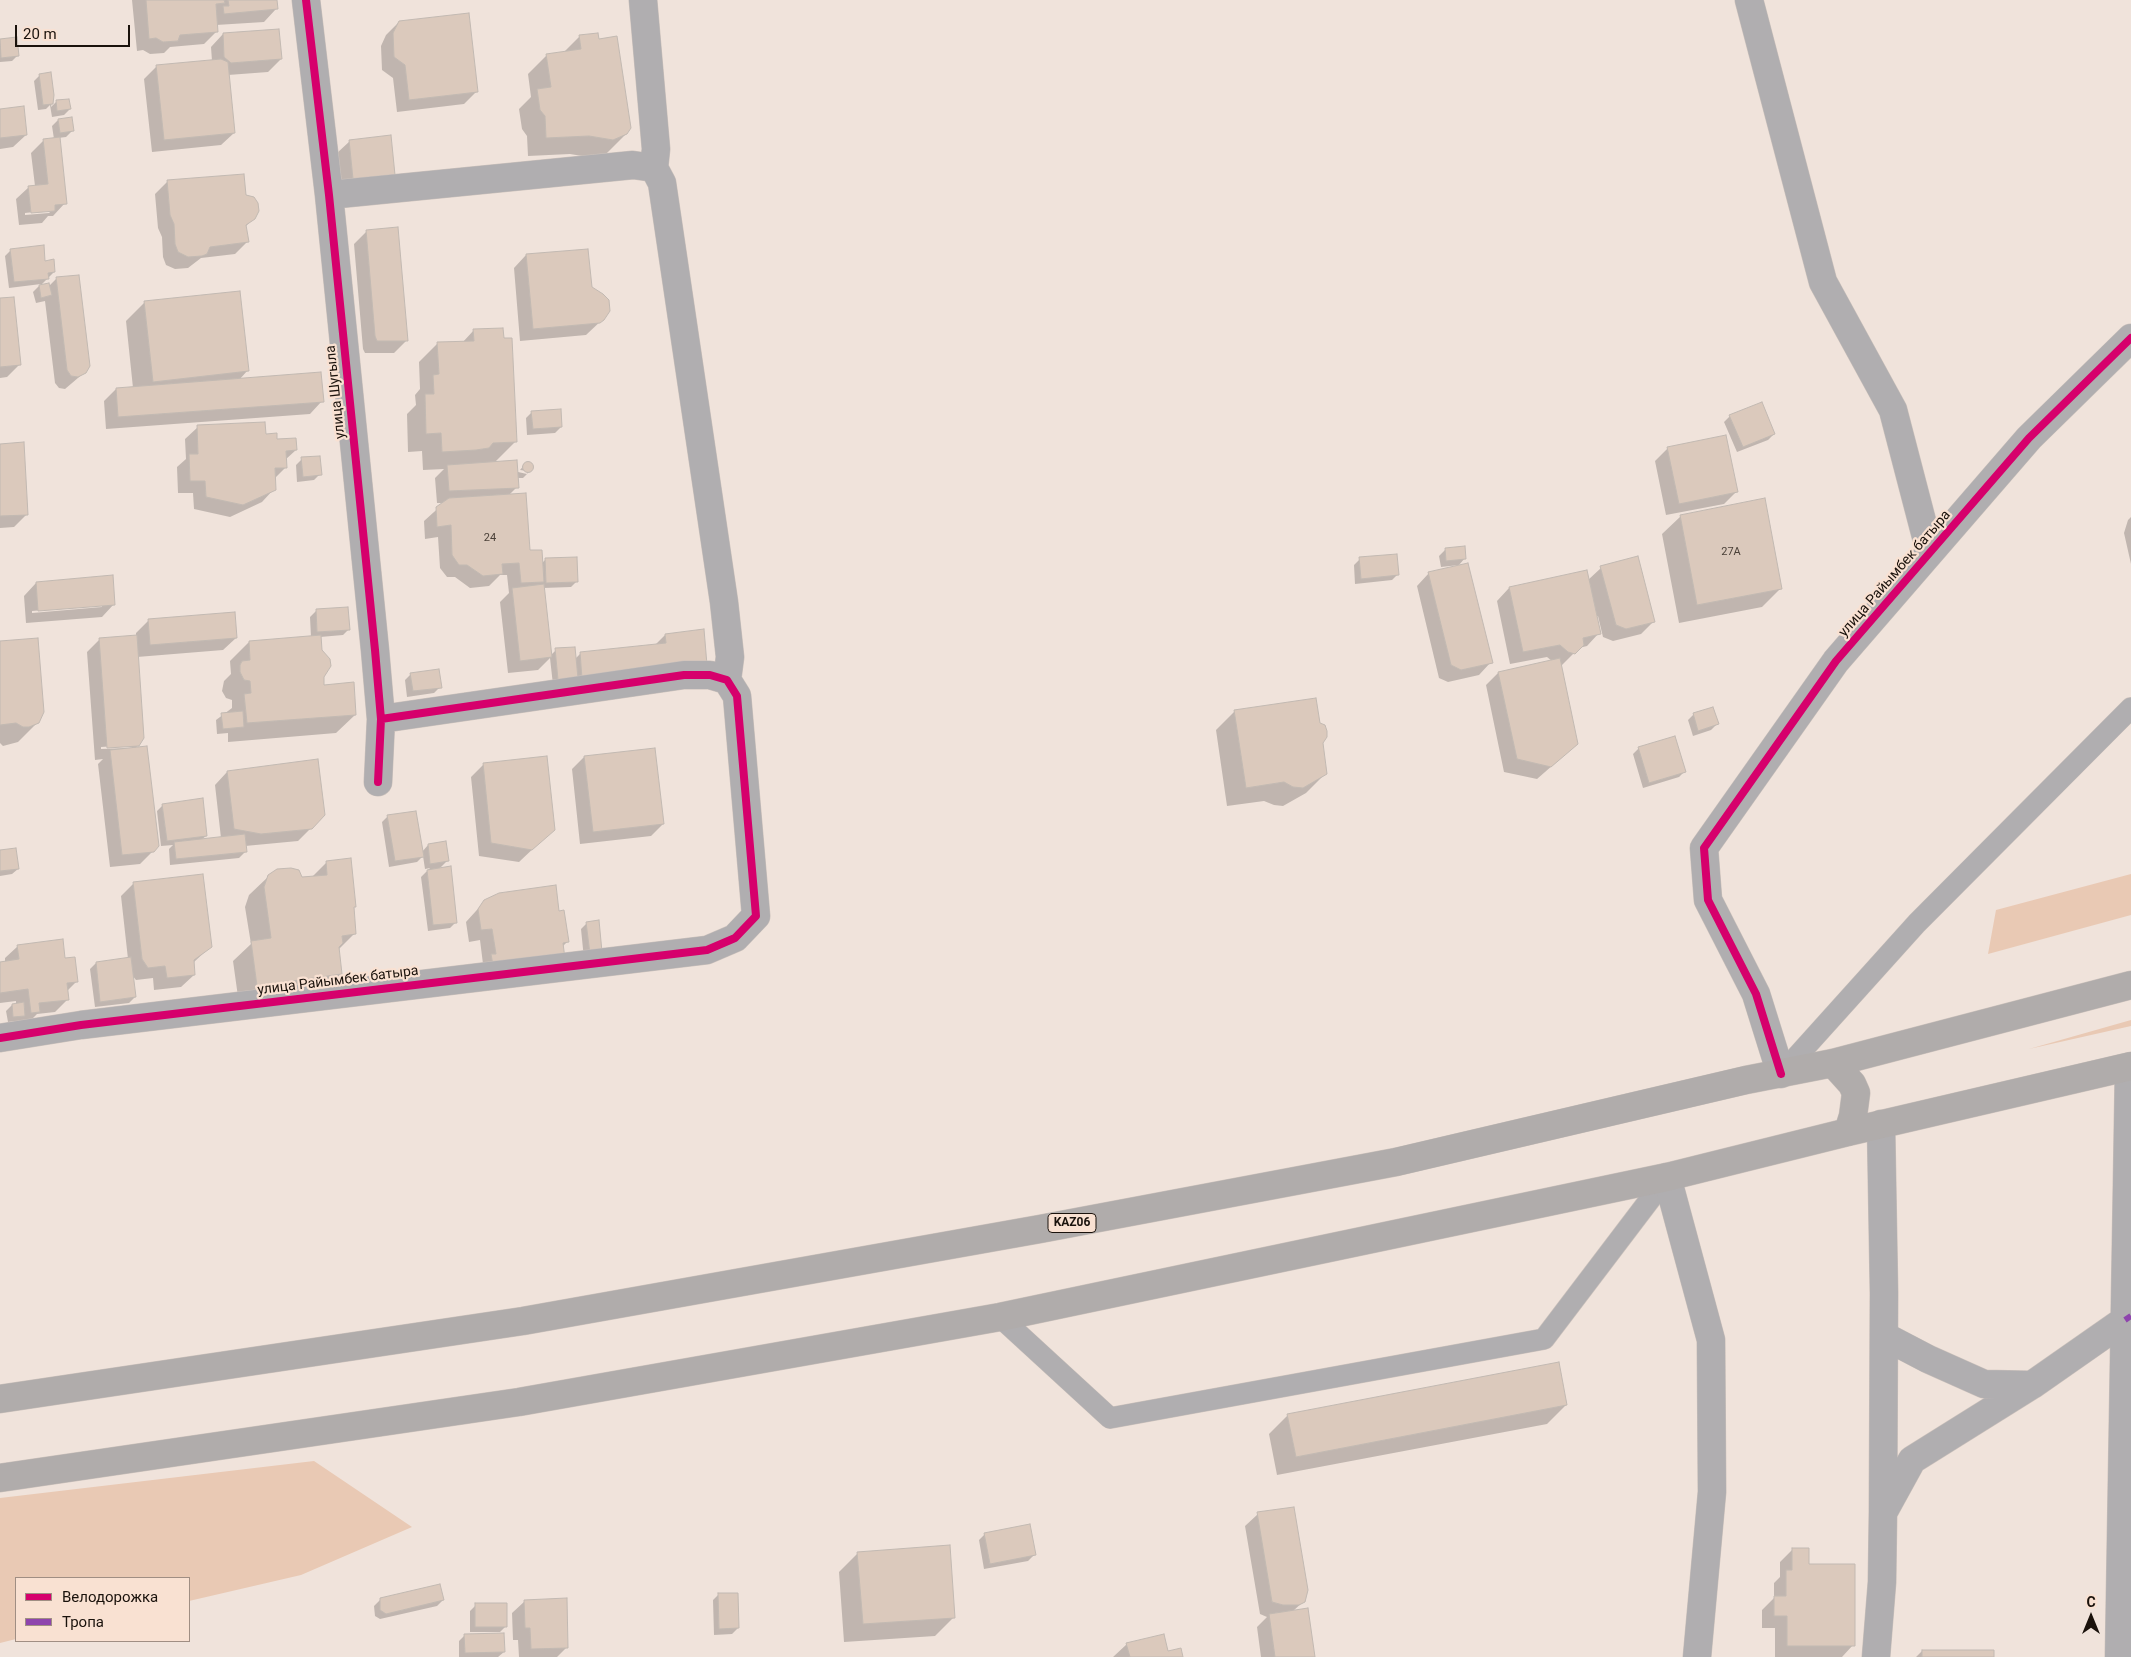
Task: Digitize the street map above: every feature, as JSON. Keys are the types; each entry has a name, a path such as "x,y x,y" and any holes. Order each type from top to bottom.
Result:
{"highway":[{"name":"KАZ06","path":"0,1399 523,1322 1040,1229 1396,1162 1746,1080 1832,1063 2131,985"},
{"path":"1832,1063 1852,1084 1856,1093 1853,1116 1848,1132"},
{"path":"0,1478 519,1402 1000,1317 1667,1177 1881,1124 2130,1067"}],"street":[{"name":"улица Шугыла","path":"306,0 329,195 381,719 378,782"},
{"path":"381,719 684,675 710,675 727,680 730,657 724,602 662,182 654,168 656,148 643,0"},
{"path":"1749,0 1823,282 1893,410 1930,552"},
{"path":"329,195 633,164 654,168"},
{"name":"улица Райымбек батыра","path":"1781,1074 1756,994 1708,900 1704,848 1836,661 2029,438 2131,338"},
{"name":"улица Райымбек батыра","path":"0,1038 81,1025 708,950 735,938 756,916 738,696 727,680"},
{"path":"2119,1657 2130,1067"},
{"path":"1876,1657 1882,1582 1883,1512 1884,1336 1881,1124"},
{"path":"1667,1177 1711,1340 1712,1492 1697,1657"},
{"path":"1883,1512 1912,1460 2032,1385 2125,1320"},
{"path":"1884,1336 1928,1359 1984,1384 2032,1385"}],"lane":[{"path":"1781,1074 1917,924 2131,708"},
{"path":"1000,1317 1110,1418 1544,1339 1667,1177"}],"shaded area":[{"path":"2131,874 2131,915 1988,954 1996,910"},
{"path":"2131,1020 2131,1026 2029,1049"},
{"path":"314,1461 412,1527 301,1575 190,1601 190,1577 15,1577 15,1639 0,1643 0,1498"}],"building":[{"path":"146,0 224,0 225,3 216,4 218,32 180,35 178,41 163,42 156,38 149,39"},
{"path":"228,0 277,0 278,9 224,14 223,6 229,6"},
{"path":"469,13 478,92 409,100 405,65 394,57 393,33 399,21"},
{"path":"279,29 282,59 231,63 224,57 223,33"},
{"path":"598,33 599,39 617,36 631,128 627,134 613,140 589,136 546,138 545,116 540,110 537,89 551,87 546,54 581,49 579,35"},
{"path":"17,37 19,56 1,58 0,39"},
{"path":"221,59 228,62 235,133 164,140 156,65"},
{"path":"51,72 54,95 53,104 43,105 39,74"},
{"path":"69,99 71,109 57,111 56,100"},
{"path":"24,106 27,135 0,138 0,109"},
{"path":"72,117 74,131 60,133 58,119"},
{"path":"391,135 395,175 353,179 349,140"},
{"path":"60,137 67,204 55,205 55,211 31,213 28,186 48,184 43,139"},
{"path":"244,174 246,195 254,197 258,203 259,211 255,219 246,225 249,242 210,247 207,254 202,256 188,257 178,252 175,244 174,224 170,215 167,180"},
{"path":"398,227 408,341 377,341 366,230"},
{"path":"44,245 45,261 54,259 55,272 48,273 49,279 14,282 10,249"},
{"path":"588,249 592,287 609,300 610,311 604,320 600,323 533,329 526,254"},
{"path":"79,275 90,366 86,373 78,377 71,376 67,370 56,277"},
{"path":"49,283 52,295 41,298 39,285"},
{"path":"240,291 249,371 153,382 144,301"},
{"path":"14,297 21,365 0,367 0,298"},
{"path":"503,328 504,338 512,338 517,442 493,443 489,448 476,450 442,452 441,433 426,434 425,394 434,394 433,375 439,374 437,342 474,341 473,329"},
{"path":"321,372 324,402 118,417 116,388"},
{"path":"1762,402 1775,434 1743,447 1729,415"},
{"path":"561,409 562,427 533,429 531,411"},
{"path":"265,422 266,434 277,433 277,439 296,438 297,450 286,451 287,468 275,468 276,490 243,505 206,497 205,481 190,481 189,454 198,454 197,425"},
{"path":"1726,435 1738,492 1679,504 1667,447"},
{"path":"24,442 28,515 0,516 0,444"},
{"path":"320,456 322,475 303,477 301,457"},
{"path":"517,460 519,488 449,491 447,465"},
{"path":"528,461 534,467 528,473 522,467"},
{"path":"526,493 530,550 542,550 544,582 521,583 519,563 502,564 503,574 483,576 467,565 459,565 452,555 451,525 437,527 436,507 449,498"},
{"path":"1765,498 1782,589 1697,605 1680,515"},
{"path":"1465,546 1466,559 1446,561 1445,548"},
{"path":"1397,554 1399,575 1361,579 1359,557"},
{"path":"1638,556 1655,622 1626,629 1616,625 1600,566"},
{"path":"577,557 578,582 546,583 545,558"},
{"path":"1468,563 1493,663 1461,670 1451,665 1428,572"},
{"path":"1587,570 1601,634 1583,638 1584,645 1575,654 1568,652 1560,645 1523,652 1509,587"},
{"path":"113,575 115,605 38,611 36,582"},
{"path":"544,584 552,657 520,661 512,588"},
{"path":"348,607 350,630 317,632 316,609"},
{"path":"235,612 237,638 150,645 148,619"},
{"path":"704,629 707,665 582,679 580,652 666,643 665,634"},
{"path":"137,635 144,738 139,746 107,748 99,638"},
{"path":"321,635 322,650 330,659 331,666 324,677 324,685 354,682 356,715 247,723 244,694 251,693 250,681 244,680 240,672 240,665 242,661 250,660 249,641"},
{"path":"38,638 44,712 39,723 29,727 23,727 16,723 0,725 0,641"},
{"path":"575,647 578,678 558,680 555,648"},
{"path":"1560,658 1578,744 1551,767 1517,759 1498,672"},
{"path":"439,669 442,688 413,691 410,673"},
{"path":"1316,698 1320,723 1325,725 1327,731 1327,737 1323,743 1327,774 1303,788 1293,787 1284,782 1246,788 1234,710"},
{"path":"1713,707 1719,724 1698,731 1693,713"},
{"path":"243,711 244,727 223,729 221,713"},
{"path":"1675,736 1686,772 1649,783 1638,747"},
{"path":"147,746 159,846 154,852 122,855 110,750"},
{"path":"655,748 664,824 593,832 584,756"},
{"path":"547,756 555,830 532,850 491,843 483,763"},
{"path":"318,759 325,815 312,829 261,834 234,829 227,771"},
{"path":"203,798 207,836 167,841 162,804"},
{"path":"416,811 424,857 395,861 387,815"},
{"path":"245,834 247,852 176,859 174,842"},
{"path":"446,841 449,861 430,864 428,844"},
{"path":"16,848 19,869 0,871 0,850"},
{"path":"351,858 356,907 354,907 356,934 342,936 343,943 339,947 342,974 257,986 251,941 271,938 264,887 268,875 277,869 291,868 299,870 302,877 327,875 326,861"},
{"path":"451,866 457,923 433,925 427,870"},
{"path":"203,874 212,947 194,960 195,975 167,978 165,966 148,968 142,959 133,882"},
{"path":"556,885 559,911 564,910 569,942 563,943 565,959 494,971 491,954 496,954 492,929 481,930 478,909 484,900 499,893"},
{"path":"599,920 602,952 590,954 586,922"},
{"path":"63,939 65,958 75,957 78,982 67,983 69,1000 39,1003 40,1012 31,1013 28,989 0,993 0,962 19,959 17,945"},
{"path":"131,957 136,997 100,1002 96,962"},
{"path":"24,1002 25,1016 13,1017 12,1004"},
{"path":"1559,1362 1567,1405 1296,1457 1287,1414"},
{"path":"1294,1507 1308,1590 1305,1602 1299,1605 1283,1605 1272,1602 1257,1512"},
{"path":"1030,1524 1036,1555 990,1564 984,1533"},
{"path":"950,1545 955,1618 863,1624 857,1552"},
{"path":"1792,1548 1809,1548 1809,1564 1855,1564 1855,1646 1787,1646 1787,1616 1774,1616 1774,1596 1786,1596 1786,1570 1792,1570"},
{"path":"440,1584 444,1600 386,1614 380,1610 380,1598"},
{"path":"718,1593 738,1593 739,1628 719,1629"},
{"path":"567,1598 568,1648 531,1649 530,1628 525,1628 524,1600"},
{"path":"475,1603 507,1603 507,1627 475,1627"},
{"path":"1308,1608 1315,1657 1275,1657 1269,1614"},
{"path":"504,1633 505,1652 465,1653 464,1634"},
{"path":"1164,1634 1168,1651 1181,1648 1183,1657 1130,1657 1126,1643"},
{"path":"1922,1650 1994,1650 1994,1657 1922,1657"}],"marked path":[{"path":"2125,1320 2131,1316"}],"cycle path":[{"path":"306,0 329,195 375,650 381,719 378,782"},
{"path":"1781,1074 1756,994 1708,900 1704,848 1836,661 2029,438 2131,338"},
{"path":"0,1038 81,1025 707,950 735,938 756,916 737,696 727,680 710,675 684,675 381,719"}]}
